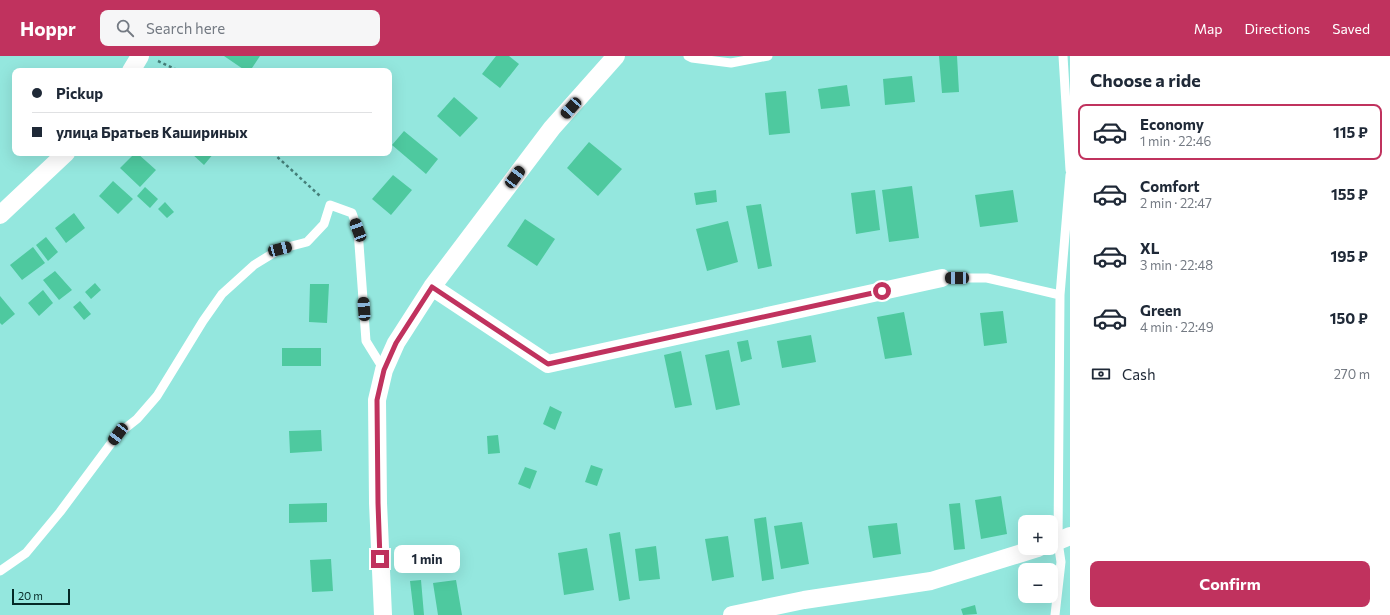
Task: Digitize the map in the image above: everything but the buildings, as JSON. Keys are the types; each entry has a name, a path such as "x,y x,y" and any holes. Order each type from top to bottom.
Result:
{"street":[{"path":"383,615 378,503 377,400 384,370 396,343 432,287 552,128 616,56"},
{"path":"134,68 146,58"},
{"path":"0,215 63,156"},
{"path":"432,287 548,364 942,278"},
{"path":"732,615 804,600 931,582 1018,554"}],"lane":[{"path":"688,56 692,58 731,63 768,56"},
{"path":"1063,56 1070,170"},
{"path":"1055,615 1061,562 1060,295 1070,175"},
{"path":"0,571 26,553 60,512 118,434 137,419 157,396 203,321 222,294 254,265 280,249 307,242 324,224 330,205 352,213 358,230 366,341 384,370"},
{"path":"942,278 987,278 1060,295"}],"path":[{"path":"146,58 171,68"},
{"path":"276,156 330,205"}],"route":[{"path":"380,559 377,400 384,370 396,343 432,287 548,364 882,291"}]}
